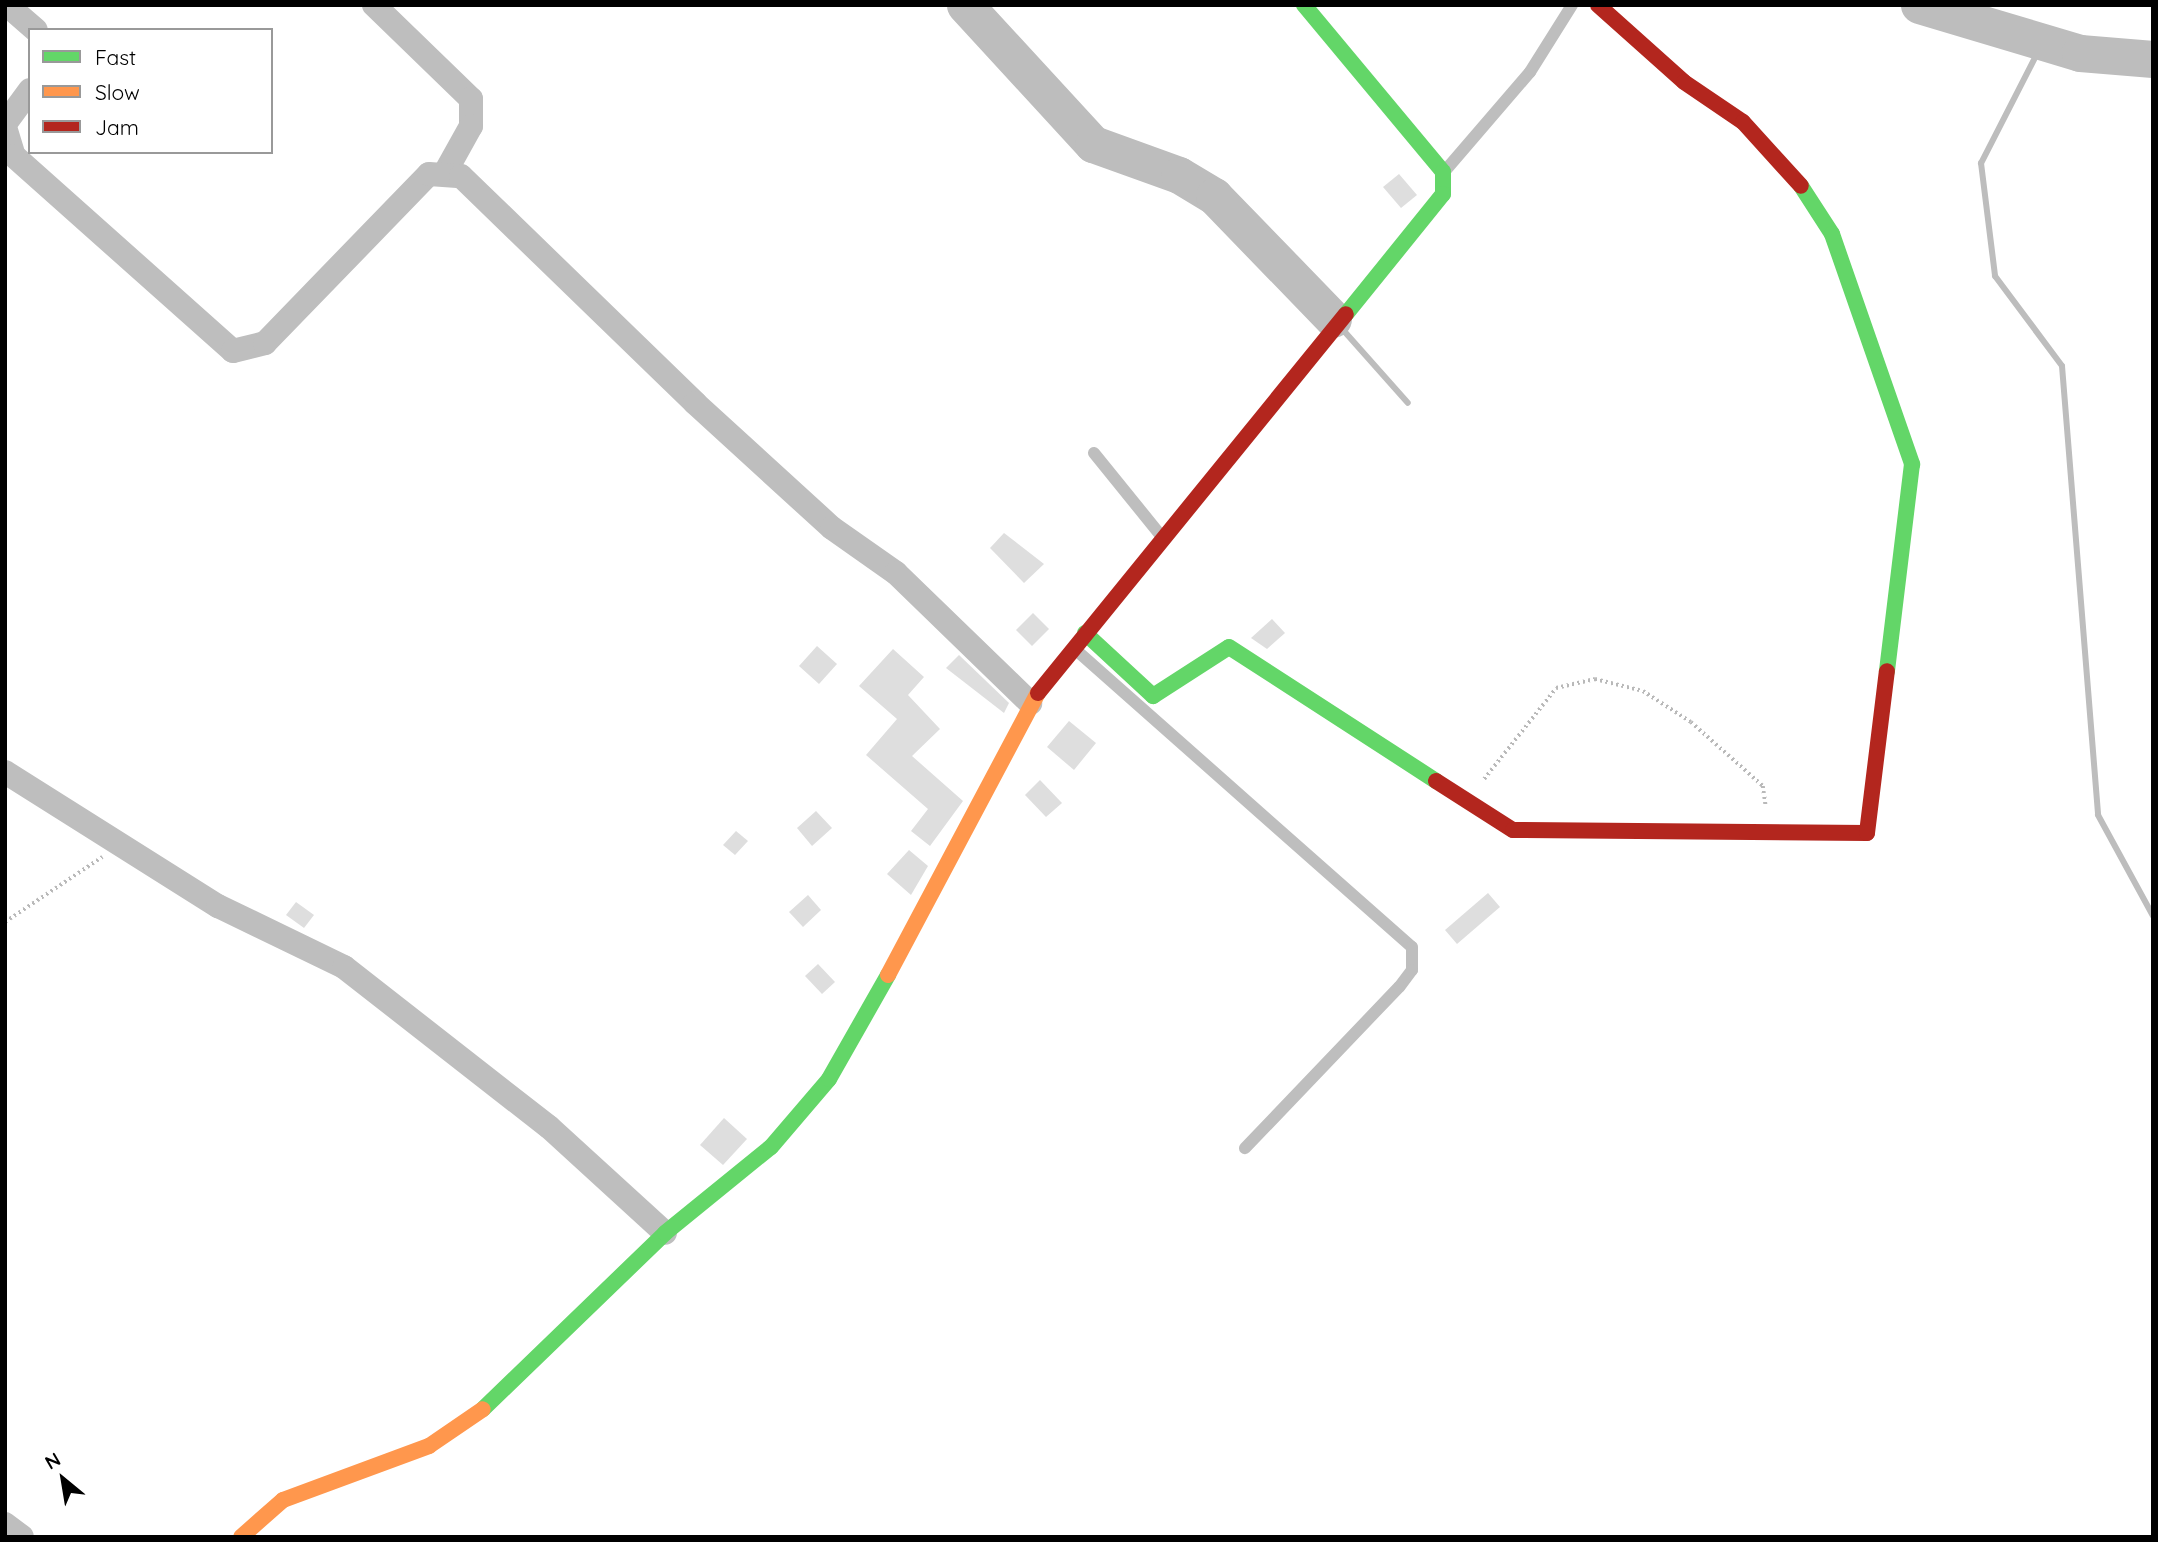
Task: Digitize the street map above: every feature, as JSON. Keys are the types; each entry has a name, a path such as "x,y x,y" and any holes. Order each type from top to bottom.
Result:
{"street":[{"path":"8,5 34,28"},
{"path":"374,5 471,99 471,126 446,170"},
{"path":"241,1537 283,1500 429,1446 472,1419 665,1233 712,1202 771,1147 829,1079 973,825 1030,703 1443,194 1443,172 1304,5"},
{"path":"1085,633 1153,696 1229,647 1513,830 1770,835 1867,833 1912,464 1832,234 1792,172 1743,122 1684,82 1598,5"},
{"path":"28,93 5,125 14,156 233,351 265,343 429,174 446,170 461,176 695,403 832,528 896,573 1030,703"},
{"path":"5,772 218,906 344,967 549,1127 665,1233"},
{"path":"5,1524 22,1537"}],"lane":[{"path":"1443,172 1531,72 1572,5"},
{"path":"1094,453 1163,538"},
{"path":"1073,648 1412,947 1412,970 1399,987 1245,1147"}],"path":[{"path":"1468,800 1556,688 1595,679 1643,691 1763,786 1770,835"},
{"path":"5,922 88,871 114,842"}],"building":[{"path":"1399,174 1417,195 1401,208 1383,187"},
{"path":"1004,533 1044,564 1024,583 990,548"},
{"path":"1033,613 1049,629 1032,646 1016,630"},
{"path":"1272,619 1285,633 1267,649 1251,638"},
{"path":"817,646 837,664 819,684 799,666"},
{"path":"893,649 924,677 908,695 940,729 912,756 963,801 930,846 911,831 928,809 866,755 897,719 859,686"},
{"path":"959,655 1009,703 1004,713 946,668"},
{"path":"1069,721 1096,743 1074,770 1047,747"},
{"path":"1040,780 1062,803 1046,817 1025,795"},
{"path":"816,811 832,828 812,846 797,828"},
{"path":"736,831 748,841 735,855 723,845"},
{"path":"909,850 928,866 911,895 887,874"},
{"path":"1488,893 1500,907 1457,944 1445,930"},
{"path":"808,895 821,910 803,927 789,912"},
{"path":"296,902 314,915 304,928 286,915"},
{"path":"818,964 835,982 822,994 805,976"},
{"path":"724,1118 747,1139 723,1165 700,1145"}],"waterway":[{"path":"965,5 1093,144 1179,175 1214,196 1333,319"},
{"path":"1919,5 2080,53 2153,59"},
{"path":"2042,44 1981,163 1995,276 2062,366 2098,815 2153,916"},
{"path":"1344,331 1408,403"}],"traffic: fast":[{"path":"1304,5 1443,172 1443,194 1346,314"},
{"path":"1801,186 1832,234 1912,464 1887,671"},
{"path":"1085,633 1153,696 1229,647 1436,781"},
{"path":"483,1409 665,1233 771,1147 829,1079 888,975"}],"traffic: slow":[{"path":"888,975 1038,693"},
{"path":"241,1537 283,1500 429,1446 483,1409"}],"traffic: jam":[{"path":"1598,5 1684,82 1743,122 1801,186"},
{"path":"1038,693 1346,314"},
{"path":"1436,781 1513,830 1867,833 1887,671"}]}
